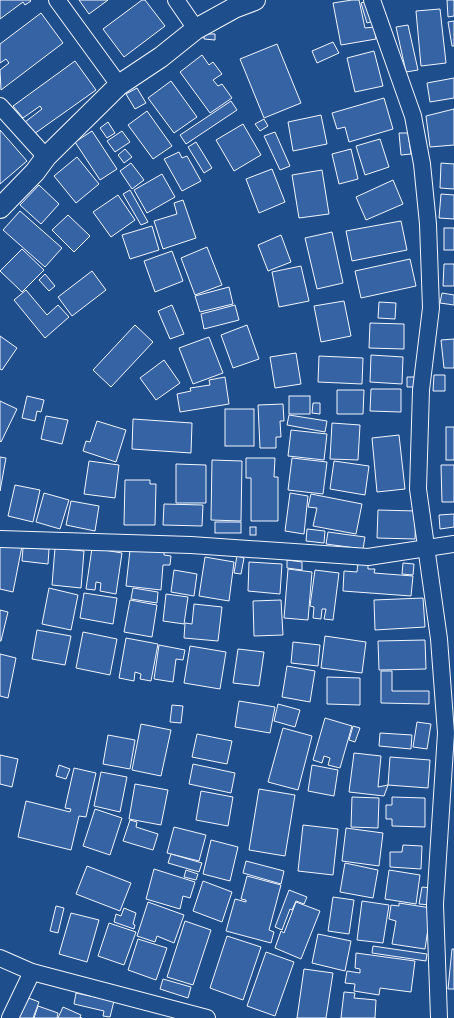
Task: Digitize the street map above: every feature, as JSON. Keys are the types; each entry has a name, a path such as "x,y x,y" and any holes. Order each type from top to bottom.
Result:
{"street":[{"path":"57,0 119,85"},
{"path":"176,0 196,29"},
{"path":"0,208 35,172 46,157 119,85 161,57 196,29 234,8 255,0"},
{"path":"372,0 412,116 422,164 427,216 431,308 421,390 418,489 425,548 439,639 446,733 435,904 439,1018"},
{"path":"0,106 46,157"},
{"path":"0,539 191,546 368,557 454,544"},
{"path":"0,958 32,972 206,1018"},
{"path":"10,1018 32,972"}],"building":[{"path":"0,0 31,1 25,5 23,2 0,19"},
{"path":"79,0 108,0 89,14"},
{"path":"142,0 145,0 165,26 124,57 103,29"},
{"path":"359,0 365,28 374,27 376,39 341,45 333,3"},
{"path":"447,0 454,0 454,16 448,17"},
{"path":"367,1 374,21 367,23 361,3"},
{"path":"440,9 446,63 421,66 416,11"},
{"path":"41,13 63,43 1,90 0,70 9,63 6,59 0,63 0,44"},
{"path":"454,21 454,46 452,46 448,22"},
{"path":"408,25 418,70 406,72 396,27"},
{"path":"204,34 215,34 215,40 204,39"},
{"path":"333,42 339,53 317,63 312,51"},
{"path":"277,44 301,103 264,118 240,59"},
{"path":"374,51 383,86 355,92 347,58"},
{"path":"202,55 209,65 213,62 222,74 213,80 218,86 222,84 232,98 210,113 180,72"},
{"path":"75,61 96,90 34,134 25,122 42,109 40,106 23,118 13,106"},
{"path":"454,78 454,98 430,102 427,83"},
{"path":"171,81 197,117 174,133 148,98"},
{"path":"137,88 146,103 135,109 126,94"},
{"path":"384,98 393,129 349,142 345,127 337,129 332,113"},
{"path":"231,101 237,110 186,144 180,135"},
{"path":"454,109 454,145 430,147 426,116"},
{"path":"147,111 172,146 153,159 128,125"},
{"path":"321,115 327,144 293,151 288,122"},
{"path":"264,119 268,126 260,131 255,124"},
{"path":"108,122 115,133 107,138 100,128"},
{"path":"243,124 261,155 234,171 216,140"},
{"path":"0,130 27,161 0,184"},
{"path":"92,131 117,169 100,180 75,142"},
{"path":"122,131 130,142 115,152 107,141"},
{"path":"275,132 290,166 280,170 264,136"},
{"path":"399,133 408,133 411,154 401,155"},
{"path":"380,139 389,167 365,175 356,146"},
{"path":"196,142 212,168 204,173 188,147"},
{"path":"125,149 132,157 124,163 118,155"},
{"path":"351,149 358,179 339,184 332,154"},
{"path":"179,152 182,158 187,156 201,181 182,191 164,159"},
{"path":"77,157 99,184 76,203 54,176"},
{"path":"131,163 144,180 132,189 120,171"},
{"path":"441,163 454,164 454,189 440,188"},
{"path":"272,169 285,202 259,213 246,179"},
{"path":"322,170 329,214 299,218 292,175"},
{"path":"162,174 175,197 147,213 134,190"},
{"path":"393,180 403,204 366,220 356,197"},
{"path":"39,185 59,204 41,224 20,205"},
{"path":"130,190 148,222 141,225 123,194"},
{"path":"441,194 454,195 454,219 439,218"},
{"path":"118,195 135,220 111,237 93,212"},
{"path":"183,200 196,238 163,249 154,221 177,214 174,203"},
{"path":"20,211 62,248 45,267 3,230"},
{"path":"68,215 90,236 74,252 52,230"},
{"path":"401,221 407,250 352,261 346,231"},
{"path":"152,226 159,250 130,259 122,235"},
{"path":"444,228 454,228 454,250 444,250"},
{"path":"332,232 343,283 317,289 305,238"},
{"path":"281,235 291,262 268,271 258,245"},
{"path":"207,247 222,285 195,295 181,258"},
{"path":"22,249 44,270 22,292 0,271"},
{"path":"172,251 183,281 155,292 144,261"},
{"path":"410,259 416,286 361,298 355,271"},
{"path":"444,264 454,264 454,286 443,286"},
{"path":"301,266 309,301 279,307 272,272"},
{"path":"92,271 106,290 72,316 58,297"},
{"path":"45,274 55,286 49,291 39,280"},
{"path":"229,287 233,304 200,312 195,296"},
{"path":"26,290 47,315 58,305 69,317 45,338 14,300"},
{"path":"442,293 454,295 454,305 440,303"},
{"path":"344,301 351,336 321,342 314,306"},
{"path":"379,302 396,303 395,319 378,318"},
{"path":"172,305 184,334 170,339 158,311"},
{"path":"235,305 239,320 204,329 201,314"},
{"path":"370,323 404,324 404,349 369,348"},
{"path":"135,325 153,342 111,387 93,370"},
{"path":"247,325 259,359 233,368 221,335"},
{"path":"0,336 17,348 2,370 0,369"},
{"path":"209,337 223,373 193,384 179,348"},
{"path":"454,339 454,368 444,368 441,340"},
{"path":"296,353 301,384 275,388 270,357"},
{"path":"371,355 403,357 402,384 370,382"},
{"path":"319,356 363,358 362,384 318,382"},
{"path":"164,360 180,383 156,400 140,378"},
{"path":"434,375 445,375 445,391 433,391"},
{"path":"225,377 229,404 180,412 177,394 191,391 190,388 210,385 209,380"},
{"path":"407,377 415,377 414,387 407,387"},
{"path":"371,389 401,389 401,412 370,411"},
{"path":"337,390 364,390 363,414 337,414"},
{"path":"27,396 44,400 41,412 37,411 35,421 22,418"},
{"path":"289,396 310,396 310,414 289,414"},
{"path":"0,401 17,409 1,442 0,441"},
{"path":"313,403 320,403 320,414 312,413"},
{"path":"283,404 284,421 280,421 281,437 276,437 276,448 260,448 258,405"},
{"path":"225,409 254,409 254,446 225,446"},
{"path":"289,415 327,421 325,432 287,425"},
{"path":"46,416 68,420 62,444 41,439"},
{"path":"133,419 192,423 191,453 132,449"},
{"path":"97,421 126,430 116,462 83,451 86,441 90,442"},
{"path":"332,423 360,425 358,460 330,459"},
{"path":"446,427 454,427 454,460 446,460"},
{"path":"291,430 327,434 324,460 288,456"},
{"path":"399,435 405,489 377,492 372,438"},
{"path":"0,457 6,458 0,491"},
{"path":"246,458 275,458 274,477 278,477 278,521 251,521 251,478 246,478"},
{"path":"292,458 327,462 323,494 288,490"},
{"path":"212,460 242,461 241,521 211,520"},
{"path":"89,461 119,465 115,498 84,494"},
{"path":"334,461 369,466 365,495 330,489"},
{"path":"176,464 206,465 206,503 176,503"},
{"path":"441,465 454,465 454,502 442,502"},
{"path":"125,480 150,480 150,484 156,484 155,525 124,525"},
{"path":"15,485 40,490 33,522 8,516"},
{"path":"44,493 69,500 60,529 36,522"},
{"path":"290,493 308,496 304,534 285,531"},
{"path":"311,494 362,504 356,534 313,526 317,508 308,507"},
{"path":"71,501 99,506 95,531 66,525"},
{"path":"164,504 203,505 202,526 163,525"},
{"path":"378,510 416,511 415,539 377,538"},
{"path":"454,514 454,527 440,529 439,515"},
{"path":"215,522 241,522 241,533 215,533"},
{"path":"250,527 256,527 256,535 250,535"},
{"path":"307,529 325,531 324,543 306,541"},
{"path":"328,532 365,537 363,549 326,544"},
{"path":"0,541 22,546 13,592 0,589"},
{"path":"23,548 49,549 48,564 22,561"},
{"path":"55,548 84,551 81,588 52,585"},
{"path":"92,548 122,553 116,594 100,591 101,583 96,582 95,590 86,589"},
{"path":"130,550 164,551 164,555 171,556 170,565 163,565 161,590 126,586"},
{"path":"237,556 244,558 241,574 234,573"},
{"path":"205,557 234,562 229,601 199,596"},
{"path":"287,560 302,562 302,570 287,568"},
{"path":"249,562 282,564 280,594 248,591"},
{"path":"358,562 368,562 368,569 375,569 374,573 413,576 411,596 343,591 344,571 357,572"},
{"path":"403,563 414,564 413,575 402,574"},
{"path":"288,569 312,572 308,620 284,618"},
{"path":"174,570 197,574 194,596 171,592"},
{"path":"315,570 339,573 333,620 324,619 326,609 322,609 321,619 313,618 314,607 310,606"},
{"path":"49,588 78,595 71,630 42,624"},
{"path":"133,588 158,592 157,603 131,599"},
{"path":"84,593 117,598 113,624 80,618"},
{"path":"166,594 188,597 184,624 163,621"},
{"path":"423,598 425,627 375,630 374,600"},
{"path":"130,600 157,605 152,637 124,632"},
{"path":"281,600 283,635 254,636 253,601"},
{"path":"194,604 222,607 218,641 184,638 185,623 192,624"},
{"path":"0,610 8,612 1,641 0,641"},
{"path":"37,630 71,636 65,665 32,659"},
{"path":"83,632 117,639 110,675 76,668"},
{"path":"325,636 366,642 362,673 321,668"},
{"path":"126,638 158,644 151,681 140,679 141,674 135,672 134,681 119,678"},
{"path":"425,640 426,669 379,670 378,641"},
{"path":"293,642 320,645 318,666 291,663"},
{"path":"159,645 185,650 183,660 176,659 173,682 154,679"},
{"path":"190,646 226,652 220,689 184,683"},
{"path":"238,649 264,652 259,686 233,683"},
{"path":"0,654 16,658 8,698 0,696"},
{"path":"287,666 315,671 310,702 282,697"},
{"path":"381,671 392,671 392,691 429,691 429,704 381,703"},
{"path":"327,677 360,678 360,705 327,704"},
{"path":"239,701 275,707 270,733 235,727"},
{"path":"278,704 300,710 295,727 274,721"},
{"path":"172,705 183,706 181,723 170,722"},
{"path":"325,718 352,726 340,768 328,765 330,758 324,756 322,763 313,760"},
{"path":"417,722 431,724 427,749 413,747"},
{"path":"141,724 171,730 161,776 132,770"},
{"path":"353,726 360,728 355,742 349,740"},
{"path":"283,728 312,736 298,790 268,782"},
{"path":"380,733 412,735 411,749 379,746"},
{"path":"197,734 232,741 227,764 192,757"},
{"path":"108,735 135,740 130,769 103,764"},
{"path":"354,753 381,756 378,787 388,785 384,796 349,792"},
{"path":"0,755 18,759 12,787 0,784"},
{"path":"390,757 430,760 428,788 388,785"},
{"path":"193,764 235,773 231,793 189,784"},
{"path":"59,765 70,769 66,779 56,776"},
{"path":"312,765 338,770 334,796 308,791"},
{"path":"74,768 96,773 86,817 79,816 71,850 18,837 26,801 70,812 71,809 65,808"},
{"path":"101,772 127,777 120,812 94,806"},
{"path":"135,784 168,790 161,825 129,819"},
{"path":"259,789 295,795 285,856 249,850"},
{"path":"201,791 233,797 228,826 196,820"},
{"path":"352,797 379,798 378,828 351,827"},
{"path":"392,797 425,798 425,827 392,826 392,819 386,819 386,805 392,805"},
{"path":"95,809 122,818 110,855 83,846"},
{"path":"130,820 137,822 136,827 158,834 153,850 123,841"},
{"path":"303,825 338,829 333,875 298,871"},
{"path":"174,827 206,835 199,861 167,853"},
{"path":"346,828 383,833 379,866 342,861"},
{"path":"211,840 238,847 230,881 203,874"},
{"path":"403,845 422,846 421,869 390,867 390,852 402,852"},
{"path":"171,854 202,863 199,872 168,863"},
{"path":"246,861 284,871 281,884 243,873"},
{"path":"345,863 378,870 373,898 340,892"},
{"path":"87,866 131,883 120,911 76,894"},
{"path":"154,869 195,882 190,898 183,896 180,909 146,899"},
{"path":"186,870 198,874 196,880 184,877"},
{"path":"389,870 420,875 416,904 385,899"},
{"path":"247,876 281,885 269,930 274,932 271,943 226,931 235,899 246,902 246,900 241,899"},
{"path":"203,881 232,892 222,922 193,911"},
{"path":"422,887 431,888 431,905 419,904"},
{"path":"289,890 307,897 304,904 296,901 292,910 290,909 282,930 275,927"},
{"path":"333,897 354,900 349,934 328,931"},
{"path":"362,901 389,905 383,943 357,940"},
{"path":"148,902 184,915 174,943 157,936 155,942 137,936"},
{"path":"296,902 320,911 301,959 275,948 281,931 284,933"},
{"path":"399,903 431,908 425,949 392,944 396,921 389,919 391,905 399,906"},
{"path":"56,906 64,908 58,933 50,931"},
{"path":"124,908 136,913 133,924 135,925 134,929 114,922 116,914 121,916"},
{"path":"71,913 99,920 87,962 59,954"},
{"path":"185,921 211,930 193,985 167,977"},
{"path":"109,923 136,932 124,965 98,956"},
{"path":"318,934 351,941 345,971 312,963"},
{"path":"227,936 261,947 243,1000 210,988"},
{"path":"138,939 167,948 156,980 128,970"},
{"path":"373,946 427,954 426,961 372,953"},
{"path":"452,949 454,949 454,989 448,989"},
{"path":"266,952 294,962 275,1016 247,1006"},
{"path":"356,953 415,961 411,992 380,988 379,995 354,991 355,984 345,983 347,971 360,973 360,969 355,968"},
{"path":"304,969 333,973 326,1018 297,1018"},
{"path":"163,979 191,987 188,998 160,989"},
{"path":"344,992 355,993 354,998 376,1000 375,1018 341,1018"},
{"path":"76,993 114,1001 110,1017 103,1016 104,1011 74,1004"},
{"path":"26,997 39,1002 33,1018 18,1018"},
{"path":"38,1006 58,1013 57,1018 34,1018"},
{"path":"63,1007 81,1015 80,1017 82,1018 58,1018"}]}
